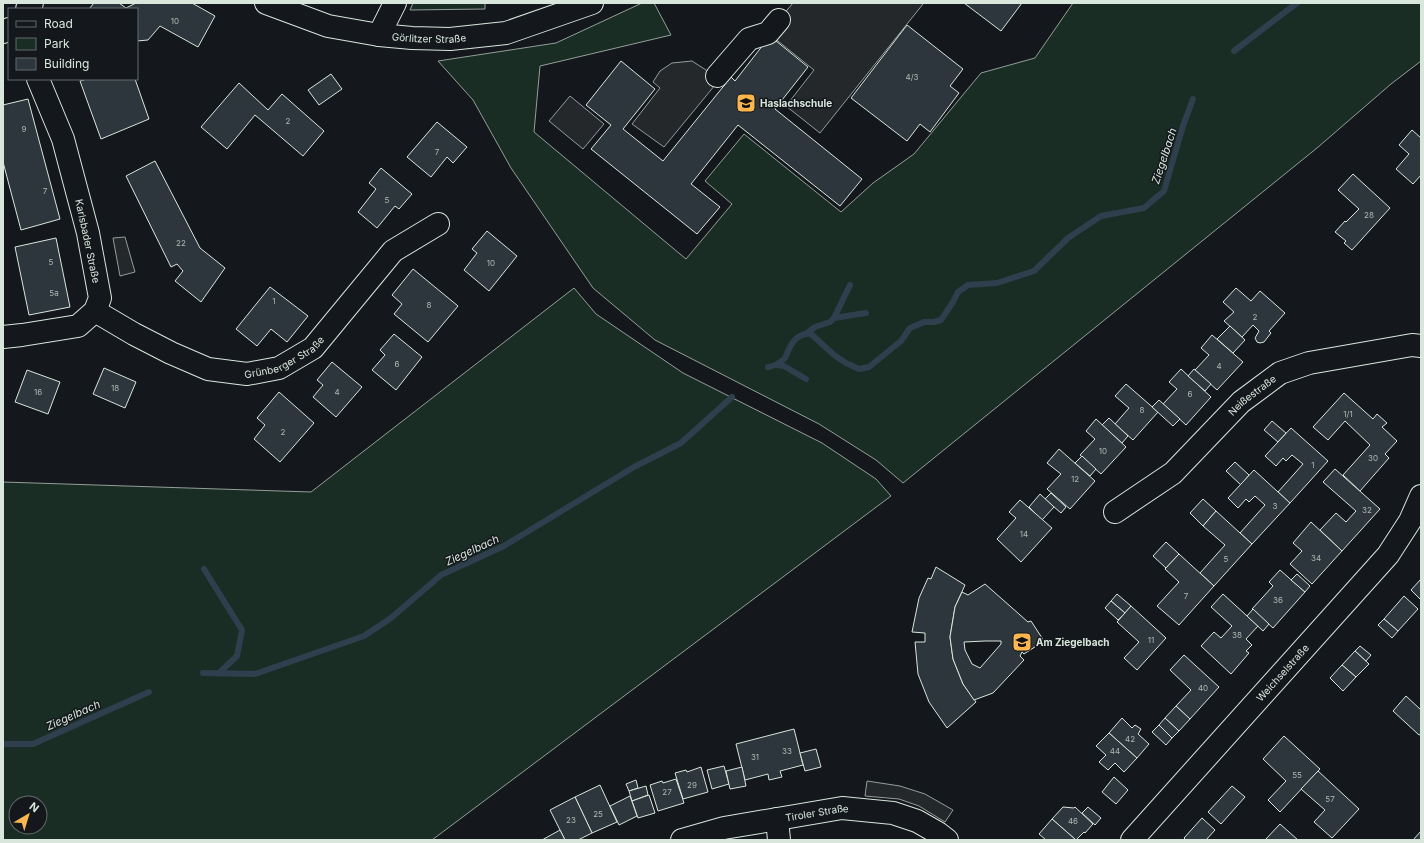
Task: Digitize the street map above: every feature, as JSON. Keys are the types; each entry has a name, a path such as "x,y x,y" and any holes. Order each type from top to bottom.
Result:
{"street":[{"name":"Görlitzer Straße","path":"266,3 328,26 379,35 450,39 506,33 592,3"},
{"path":"379,35 395,3"},
{"path":"717,76 749,39 768,33 779,20"},
{"name":"Karlsbader Straße","path":"38,80 63,139 88,233 100,298 95,311"},
{"name":"Grünberger Straße","path":"95,311 171,353 208,369 247,374 279,368 313,348 394,251 438,224"},
{"path":"3,337 78,326 95,311"},
{"name":"Neißestraße","path":"1116,512 1173,473 1241,402 1280,374 1310,363 1412,345 1421,346"},
{"name":"Weichselstraße","path":"1132,840 1388,555 1410,521 1421,496"},
{"name":"Tiroler Straße","path":"682,840 724,828 778,830 842,808 893,813 917,821 947,840"}],"green space":[{"path":"413,3 485,3 485,9 410,10"},
{"path":"642,3 654,3 671,35 540,66 534,132 686,259 732,204 705,181 744,134 841,212 873,183 914,154 981,73 1035,58 1073,3 1421,3 1421,61 1391,84 1317,148 903,483 876,460 819,424 655,340 593,288 511,168 473,100 438,61 556,43"},
{"path":"574,288 596,314 683,373 822,443 876,479 891,496 432,840 3,840 3,482 311,492"}],"shaded area":[{"path":"793,3 923,4 820,133 786,106 814,70 768,33"},
{"path":"692,61 720,79 664,147 632,124 660,88 653,82 660,71 672,63"},
{"path":"570,96 604,124 583,149 549,121"},
{"path":"125,237 135,272 120,276 113,238"},
{"path":"867,781 900,786 925,794 953,810 945,822 919,806 899,799 865,796"}],"building":[{"path":"94,3 119,3 126,8 90,8"},
{"path":"136,3 192,3 215,16 198,47 160,26 148,40 138,41 138,8 126,8"},
{"path":"964,3 1022,3 1001,31"},
{"path":"907,25 963,69 950,86 959,93 930,132 920,124 907,141 851,98"},
{"path":"770,36 808,67 775,109 862,179 840,206 738,125 691,184 720,207 697,234 591,149 611,125 586,105 621,61 655,89 623,129 663,161 731,77 735,81"},
{"path":"331,74 342,89 319,105 308,90"},
{"path":"135,80 149,119 101,139 80,81"},
{"path":"239,83 268,110 282,94 324,131 303,156 255,115 227,149 201,127"},
{"path":"28,99 60,219 21,230 3,162 3,105"},
{"path":"437,122 467,147 453,163 447,157 431,177 407,157"},
{"path":"1412,130 1421,138 1421,175 1413,184 1396,169 1409,154 1399,145"},
{"path":"155,161 200,248 225,268 201,302 175,281 183,271 177,264 171,267 126,176"},
{"path":"381,168 412,194 399,209 395,206 377,228 358,212 376,189 369,183"},
{"path":"1353,174 1390,208 1352,250 1344,243 1346,241 1335,232 1359,209 1338,190"},
{"path":"487,231 517,256 489,291 464,270 477,253 472,249"},
{"path":"56,238 70,307 29,315 15,247"},
{"path":"413,269 458,306 428,342 394,314 402,304 392,295"},
{"path":"270,287 308,316 287,342 271,329 257,346 236,329"},
{"path":"1236,288 1251,301 1260,291 1285,313 1269,331 1271,333 1264,342 1257,342 1255,338 1259,331 1253,325 1242,337 1224,321 1234,312 1223,302"},
{"path":"1230,326 1245,340 1233,353 1217,339"},
{"path":"394,334 422,357 396,390 372,370 385,355 380,350"},
{"path":"1212,335 1243,362 1217,390 1195,370 1209,355 1201,348"},
{"path":"332,362 362,387 336,417 313,397 323,385 317,380"},
{"path":"104,368 136,382 125,408 93,394"},
{"path":"1181,369 1211,397 1186,425 1163,404 1177,389 1169,382"},
{"path":"1194,369 1211,384 1205,391 1188,376"},
{"path":"27,370 60,382 48,414 15,402"},
{"path":"1126,384 1158,412 1133,440 1115,424 1129,408 1115,396"},
{"path":"279,392 314,423 280,462 254,439 265,425 257,418"},
{"path":"1344,393 1373,419 1377,414 1387,423 1382,427 1397,441 1385,454 1389,458 1360,491 1343,475 1370,445 1345,421 1328,440 1313,427"},
{"path":"1159,400 1180,419 1173,426 1152,407"},
{"path":"1109,418 1128,436 1122,443 1102,425"},
{"path":"1096,419 1126,447 1101,474 1080,455 1095,439 1086,431"},
{"path":"1272,421 1286,433 1278,442 1264,430"},
{"path":"1291,428 1328,461 1290,503 1278,492 1303,464 1292,455 1286,461 1283,458 1276,466 1265,456"},
{"path":"1059,449 1095,481 1070,509 1047,489 1061,474 1047,463"},
{"path":"1082,456 1096,469 1090,476 1075,463"},
{"path":"1235,462 1249,475 1241,485 1226,471"},
{"path":"1335,469 1380,509 1342,551 1320,530 1336,513 1346,522 1356,511 1323,482"},
{"path":"1254,470 1290,503 1252,544 1240,533 1265,505 1255,496 1249,502 1246,499 1238,508 1228,498"},
{"path":"1051,493 1066,507 1061,513 1045,499"},
{"path":"1040,494 1054,507 1042,520 1029,507"},
{"path":"1203,499 1216,511 1203,526 1190,513"},
{"path":"1020,500 1052,528 1021,562 997,539 1016,518 1009,512"},
{"path":"1216,511 1252,544 1214,586 1200,573 1225,545 1203,526"},
{"path":"1311,522 1342,551 1312,584 1290,564 1302,551 1293,543"},
{"path":"1166,542 1179,554 1166,568 1153,556"},
{"path":"1179,554 1214,586 1179,625 1157,606 1179,582 1165,569"},
{"path":"936,567 965,585 955,607 950,637 953,659 963,684 976,702 947,728 929,702 918,674 915,642 925,642 925,633 912,632 919,598 928,578 931,579"},
{"path":"1280,570 1305,592 1273,628 1252,609 1273,586 1269,582"},
{"path":"1297,574 1310,586 1305,592 1291,580"},
{"path":"1421,579 1421,600 1411,590"},
{"name":"Am Ziegelbach","path":"985,584 1028,622 1031,621 1044,641 1024,654 1022,652 1020,656 1024,660 993,693 974,700 963,684 953,659 950,637 955,607 962,592 968,595","holes":["1001,641 1001,644 980,668 972,664 965,650 964,642"]},
{"path":"1117,594 1131,606 1125,613 1111,601"},
{"path":"1223,594 1258,626 1246,639 1252,645 1246,651 1249,653 1231,674 1201,646 1214,632 1221,638 1232,626 1211,607"},
{"path":"1404,596 1418,609 1398,631 1384,619"},
{"path":"1111,601 1125,613 1118,620 1105,608"},
{"path":"1131,606 1166,638 1137,670 1124,658 1139,642 1117,622"},
{"path":"1253,609 1269,624 1263,631 1247,616"},
{"path":"1384,619 1398,631 1392,638 1378,625"},
{"path":"1360,646 1371,655 1366,661 1355,651"},
{"path":"1355,651 1369,664 1356,677 1342,665"},
{"path":"1184,655 1219,687 1190,719 1176,706 1191,690 1170,670"},
{"path":"1342,665 1356,677 1343,691 1330,678"},
{"path":"1406,696 1421,710 1421,734 1419,735 1393,711"},
{"path":"1176,706 1190,719 1179,731 1165,718"},
{"path":"1122,718 1132,728 1135,725 1141,729 1138,734 1149,744 1137,758 1109,733"},
{"path":"1165,718 1179,731 1172,738 1159,725"},
{"path":"1159,725 1172,738 1166,745 1152,732"},
{"path":"794,729 803,765 780,771 782,777 769,780 768,774 745,780 736,744"},
{"path":"1109,733 1137,758 1124,772 1115,763 1108,770 1099,762 1106,755 1096,746"},
{"path":"1284,736 1320,769 1280,812 1268,800 1286,781 1263,759"},
{"path":"816,749 821,767 805,771 800,753"},
{"path":"724,766 729,784 712,789 707,770"},
{"path":"701,767 708,792 683,799 675,773 686,770 687,772"},
{"path":"742,767 746,786 730,789 726,771"},
{"path":"1318,771 1359,809 1332,838 1314,822 1325,810 1301,789"},
{"path":"1114,777 1128,790 1116,804 1102,792"},
{"path":"676,779 684,803 658,811 650,785"},
{"path":"636,780 638,788 629,791 626,784"},
{"path":"600,785 617,822 592,833 575,797"},
{"path":"646,786 648,795 632,801 629,791"},
{"path":"1232,786 1245,797 1221,824 1208,812"},
{"path":"649,795 655,813 638,818 632,801"},
{"path":"630,796 637,816 619,825 610,806"},
{"path":"575,797 592,833 578,840 565,840 550,810"},
{"path":"1063,807 1075,807 1093,824 1076,840 1052,819"},
{"path":"1088,807 1101,818 1095,825 1082,813"},
{"path":"1202,818 1215,830 1206,840 1186,840 1184,838"},
{"path":"1052,819 1076,840 1046,840 1039,834"},
{"path":"1280,824 1298,840 1265,840"},
{"path":"560,830 565,840 542,840"},
{"path":"1421,831 1421,840 1413,840"}],"waterway":[{"name":"Ziegelbach","path":"1234,51 1297,3"},
{"name":"Ziegelbach","path":"768,367 783,360 795,340 804,334 811,334 834,355 846,363 859,369 869,367 901,341 910,328 924,322 941,320 958,292 968,285 997,283 1034,271 1068,238 1101,216 1144,208 1164,191 1183,126 1193,99"},
{"path":"807,333 815,327 830,322 834,318 850,285"},
{"path":"834,318 866,313"},
{"path":"777,365 784,366 806,379"},
{"name":"Ziegelbach","path":"203,673 255,674 364,636 391,618 441,575 504,546 634,467 681,443 732,397"},
{"path":"204,569 242,630 237,656 219,673"},
{"name":"Ziegelbach","path":"3,744 33,744 149,692"}],"place":[{"name":"Haslachschule","path":"746,103"},
{"name":"Am Ziegelbach","path":"1022,642"}]}
